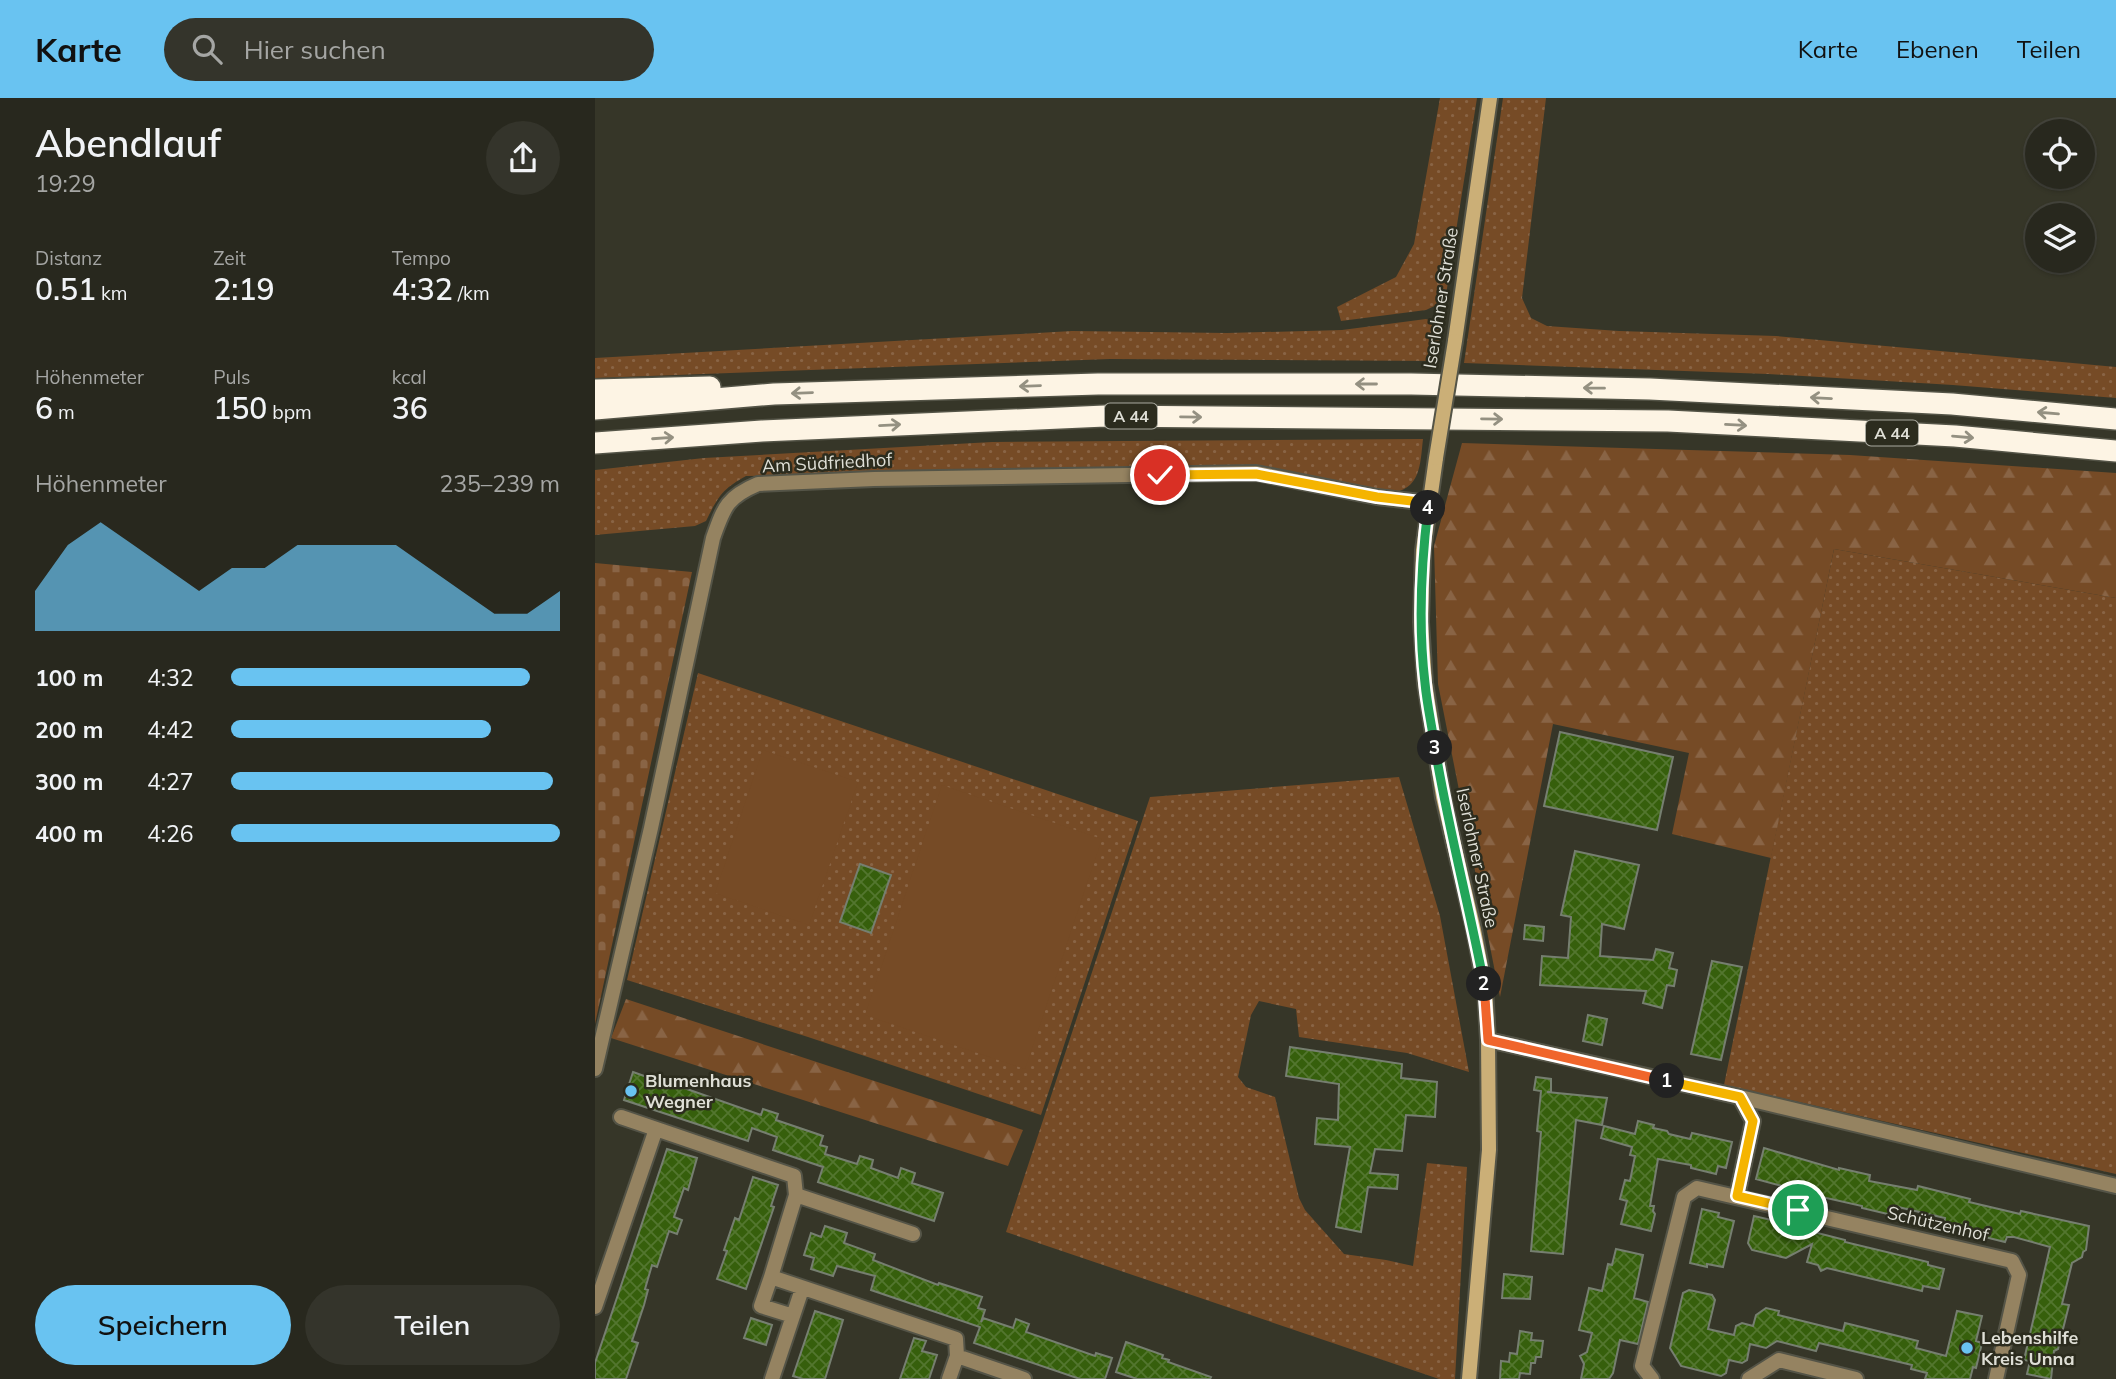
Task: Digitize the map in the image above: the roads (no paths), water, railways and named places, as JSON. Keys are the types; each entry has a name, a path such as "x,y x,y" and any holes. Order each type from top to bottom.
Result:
{"highway":[{"name":"A 44","path":"595,409 774,394 1098,384 1425,384 1650,390 1911,402 2116,419"},
{"path":"595,390 701,386 774,394"},
{"name":"A 44","path":"595,443 775,430 1105,416 1668,421 1955,436 2116,451"}],"main road":[{"name":"Iserlohner Straße","path":"1469,1379 1489,1150 1485,988 1443,797 1425,683 1421,622 1423,550 1429,503 1490,98"}],"street":[{"name":"Am Südfriedhof","path":"595,1069 651,828 713,537 729,501 742,491 758,484 874,479 1256,474 1377,497 1429,503"},
{"path":"1488,1040 2116,1186"},
{"path":"1737,1196 1753,1121 1740,1097"},
{"path":"621,1117 795,1177 796,1195 761,1306 793,1316"},
{"path":"595,1307 602,1264 656,1129"},
{"name":"Schützenhof","path":"1653,1379 1642,1366 1684,1197 1697,1188 2012,1261 2019,1275 1996,1379"},
{"path":"796,1195 913,1234"},
{"path":"771,1278 956,1339 957,1356 949,1379"},
{"path":"772,1379 802,1289"},
{"path":"957,1356 1024,1379"},
{"path":"1749,1379 1779,1360 1856,1379"}],"place":[{"name":"Blumenhaus Wegner","path":"631,1091"},
{"name":"Lebenshilfe Kreis Unna","path":"1967,1348"}]}
